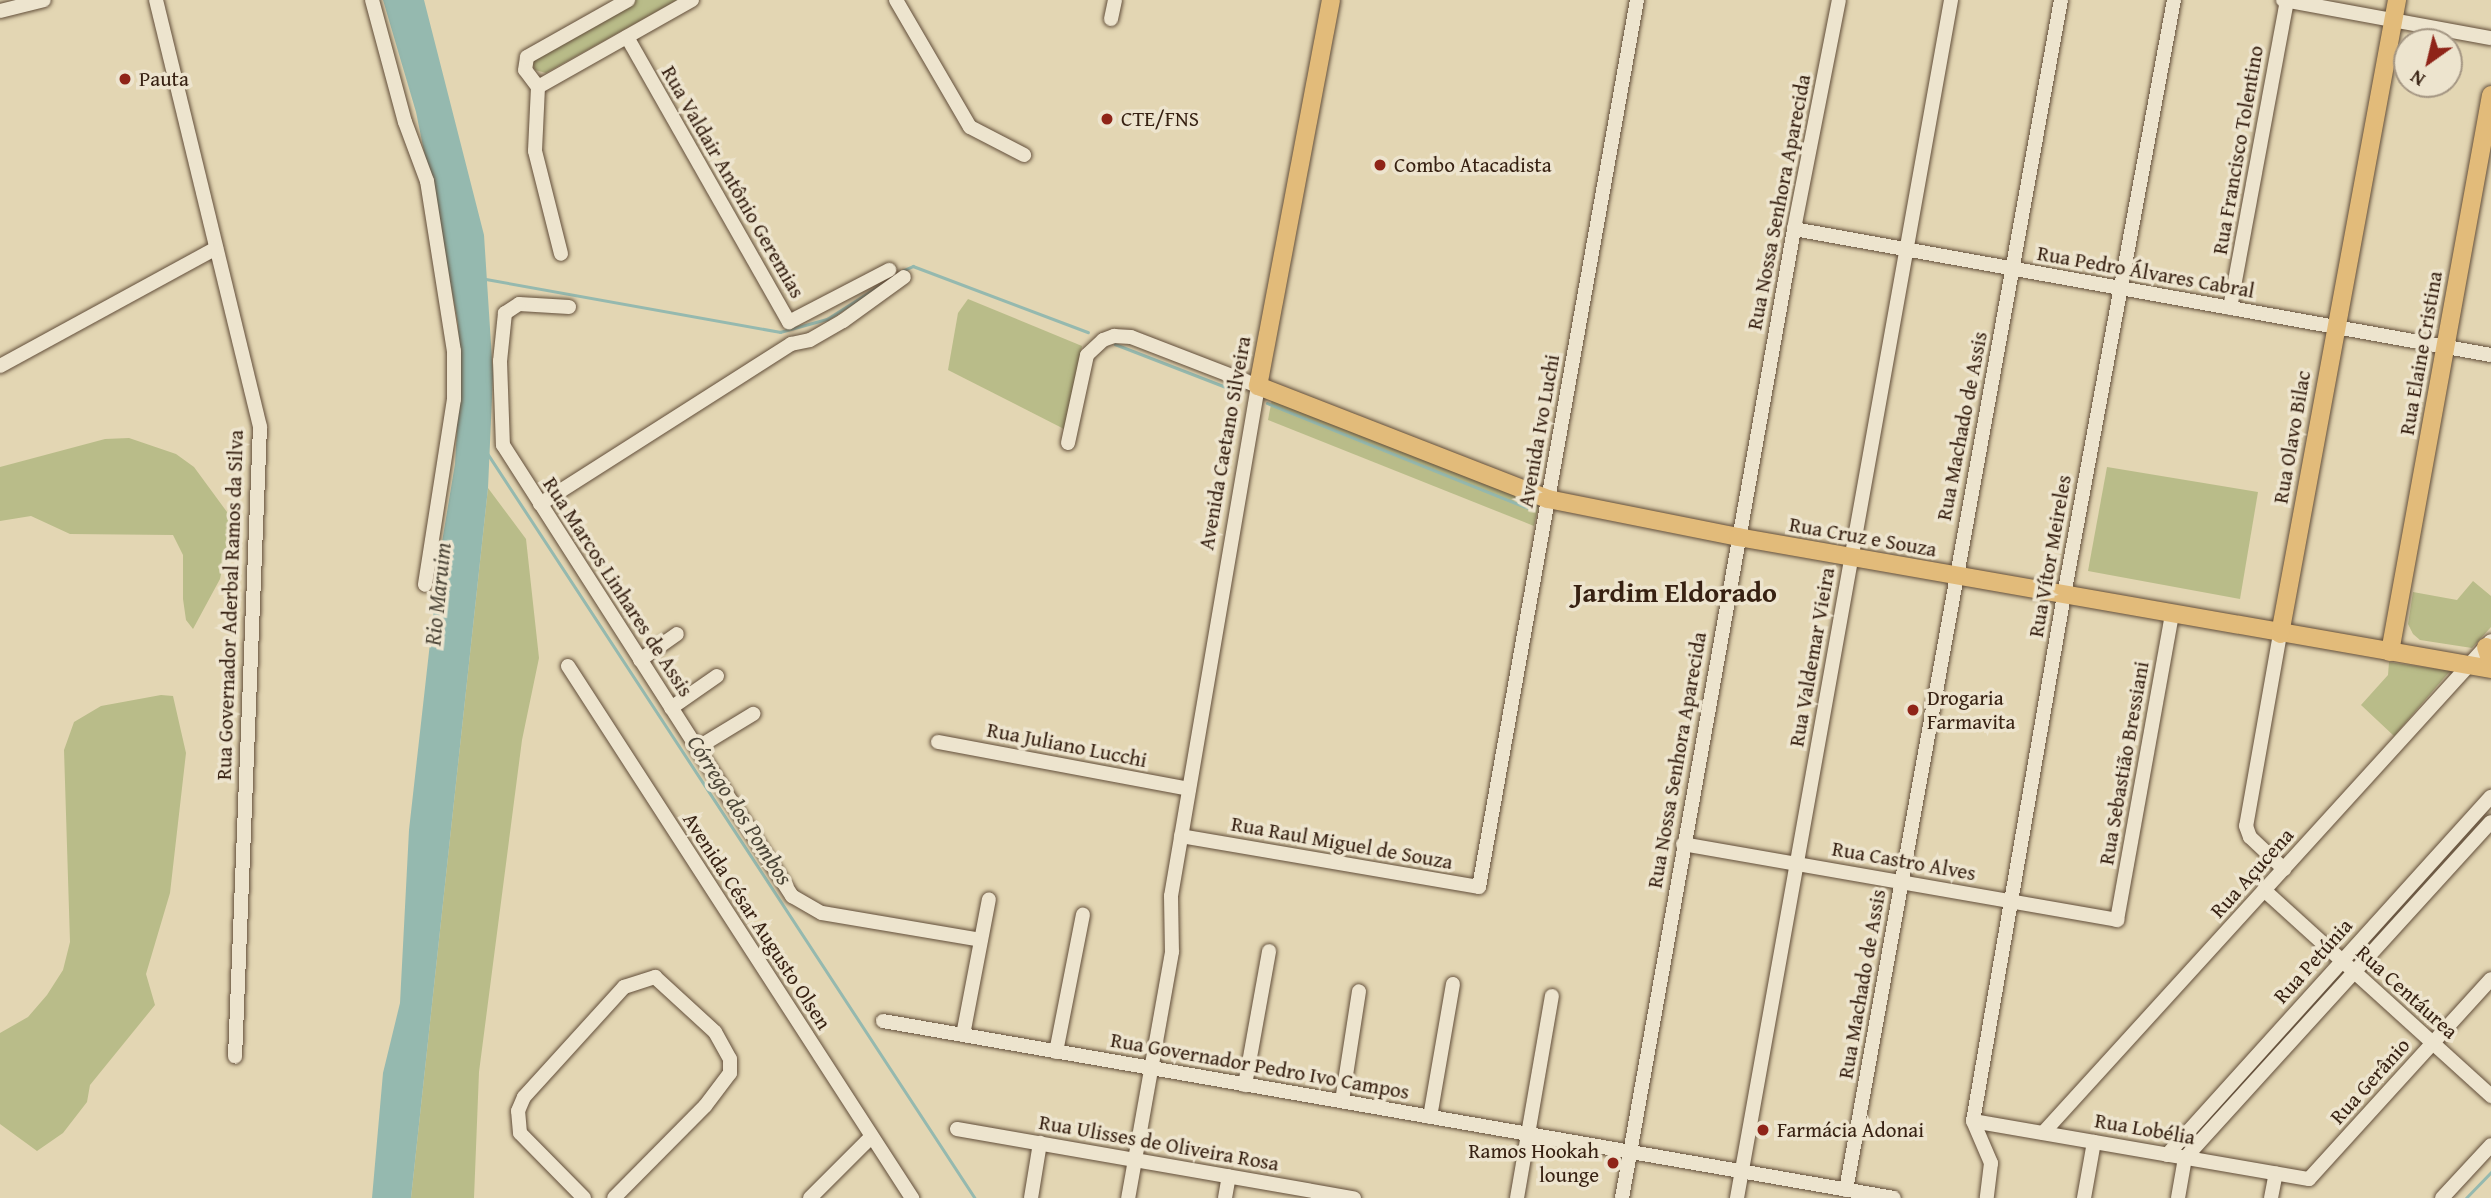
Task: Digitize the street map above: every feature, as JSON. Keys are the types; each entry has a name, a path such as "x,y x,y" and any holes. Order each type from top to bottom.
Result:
{"main road":[{"name":"Avenida Caetano Silveira","path":"1258,386 1331,0"},
{"name":"Rua Olavo Bilac","path":"2280,634 2397,0"},
{"name":"Rua Elaine Cristina","path":"2389,652 2491,94"},
{"name":"Rua Cruz e Souza","path":"1258,386 1548,499 1851,558 2280,634 2424,657 2484,658"},
{"path":"2395,619 2407,641 2424,657"},
{"path":"2484,658 2491,680"}],"street":[{"path":"0,11 11,0"},
{"path":"0,11 44,0"},
{"name":"Rua Governador Aderbal Ramos da Silva","path":"156,0 216,248 250,371 261,453 250,609 234,1056"},
{"path":"372,0 405,122 427,181 454,351 454,399 425,585"},
{"path":"561,254 535,151 538,87 525,70 527,57 628,0"},
{"path":"538,87 692,0"},
{"path":"895,0 970,127 1024,155"},
{"path":"1111,19 1115,0"},
{"name":"Avenida Ivo Luchi","path":"1482,870 1637,0"},
{"name":"Rua Nossa Senhora Aparecida","path":"1622,1198 1738,537 1839,0"},
{"name":"Rua Valdemar Vieira","path":"1737,1198 1951,0"},
{"name":"Rua Machado de Assis","path":"1846,1190 2061,0"},
{"name":"Rua Vítor Meireles","path":"1973,1121 2064,595 2174,0"},
{"path":"2285,0 2491,38"},
{"name":"Rua Francisco Tolentino","path":"2230,308 2285,0"},
{"name":"Rua Valdair Antônio Geremias","path":"627,37 789,323 890,270"},
{"name":"Rua Pedro Álvares Cabral","path":"1794,229 2491,355"},
{"path":"0,366 216,248"},
{"path":"540,504 790,343 810,340 843,321 904,277"},
{"name":"Rua Marcos Linhares de Assis","path":"569,307 519,304 508,309 503,323 500,361 503,445 697,748 797,901 822,913 981,940"},
{"path":"789,323 790,343"},
{"path":"1068,443 1087,355 1114,336 1131,337 1258,386"},
{"name":"Avenida Caetano Silveira","path":"1128,1198 1172,952 1171,896 1258,386"},
{"name":"Rua Sebastião Bressiani","path":"2117,920 2172,615"},
{"path":"640,660 677,634"},
{"name":"Rua Olavo Bilac","path":"2280,634 2246,826 2250,837 2284,869"},
{"name":"Rua Açucena","path":"2043,1133 2264,890 2484,658"},
{"name":"Avenida César Augusto Olsen","path":"568,666 912,1198"},
{"path":"671,708 717,676"},
{"path":"697,748 752,714"},
{"name":"Rua Juliano Lucchi","path":"937,742 1189,789"},
{"name":"Rua Petúnia","path":"2167,1154 2491,797"},
{"name":"Rua Petúnia","path":"2185,1158 2354,972 2486,838 2491,822"},
{"name":"Rua Raul Miguel de Souza","path":"1181,836 1479,887 1482,870"},
{"name":"Rua Castro Alves","path":"1683,844 2117,920"},
{"name":"Rua Centáurea","path":"2264,890 2491,1097"},
{"path":"963,1035 989,899"},
{"path":"1056,1052 1083,915"},
{"path":"1245,1084 1269,951"},
{"path":"584,1198 520,1133 518,1111 524,1097 624,987 644,978 666,983 715,1032 730,1059 730,1073 722,1086 614,1198"},
{"name":"Rua Gerânio","path":"2309,1179 2491,979"},
{"path":"1430,1117 1454,984"},
{"path":"1342,1101 1359,991"},
{"path":"1517,1198 1552,996"},
{"name":"Rua Governador Pedro Ivo Campos","path":"883,1021 1891,1198"},
{"path":"1973,1121 1991,1163 1987,1198"},
{"name":"Rua Lobélia","path":"1973,1121 2309,1179"},
{"name":"Rua Ulisses de Oliveira Rosa","path":"957,1129 1229,1176 1321,1195 1354,1198"},
{"path":"810,1198 871,1137"},
{"path":"2084,1198 2094,1142"},
{"path":"1031,1198 1040,1143"},
{"path":"2442,1198 2491,1144"},
{"path":"2178,1198 2185,1158"},
{"path":"2271,1198 2276,1173"},
{"path":"1225,1198 1229,1176"}],"green space":[{"path":"635,0 677,0 546,73 535,70 532,62 538,55"},
{"path":"968,299 1082,346 1066,430 948,370 958,313"},
{"path":"1272,399 1540,499 1534,526 1268,420"},
{"path":"129,438 176,454 194,467 227,512 230,531 220,579 193,629 186,620 183,599 183,555 173,535 70,534 31,516 0,521 0,467 105,439"},
{"path":"2107,467 2258,492 2240,599 2088,571"},
{"path":"488,488 526,539 539,658 522,740 479,1072 474,1198 411,1198"},
{"path":"2473,581 2491,596 2491,627 2472,648 2420,640 2413,634 2408,624 2413,592 2457,600"},
{"path":"2389,662 2450,671 2394,736 2361,705 2388,675"},
{"path":"161,695 173,696 186,753 170,893 146,974 155,1005 90,1085 87,1102 63,1133 37,1151 0,1124 0,1033 28,1017 47,995 63,970 70,942 64,750 74,722 101,706"}],"water":[{"name":"Rio Maruim","path":"383,0 424,0 484,235 493,375 488,488 411,1198 372,1198 383,1073 400,1003 409,830 440,554 455,464 460,373 458,324 416,112"}],"waterway":[{"path":"902,271 913,266 1088,332"},
{"path":"486,279 780,332 827,319 882,284"},
{"path":"1115,344 1239,392"},
{"path":"1267,403 1531,509"},
{"name":"Córrego dos Pombos","path":"486,451 975,1198"},
{"path":"2466,1198 2491,1172"}],"place":[{"name":"Pauta","path":"125,79"},
{"name":"CTE/FNS","path":"1107,119"},
{"name":"Combo Atacadista","path":"1380,165"},
{"name":"Drogaria Farmavita","path":"1913,710"},
{"name":"Farmácia Adonai","path":"1763,1130"},
{"name":"Ramos Hookah lounge","path":"1613,1163"}],"district":[{"name":"Jardim Eldorado","path":"1675,592"}]}
